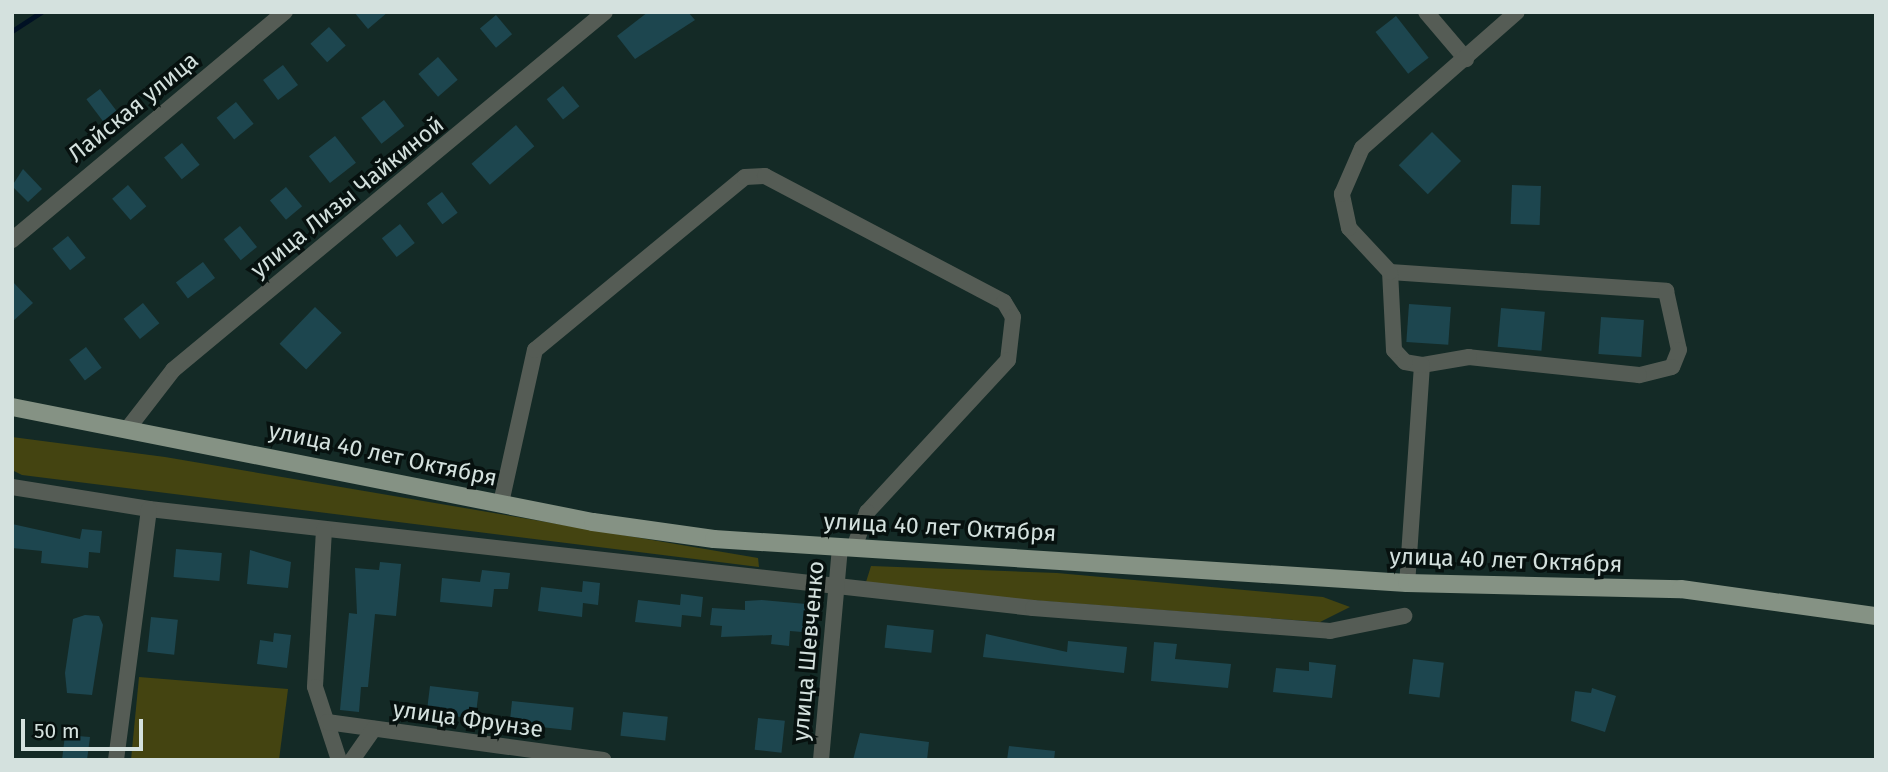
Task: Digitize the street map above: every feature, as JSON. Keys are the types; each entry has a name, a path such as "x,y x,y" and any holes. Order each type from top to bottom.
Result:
{"main road":[{"name":"улица 40 лет Октября","path":"12,407 129,427 501,503 714,539 1407,583 1681,589 1876,616"}],"street":[{"name":"Лайская улица","path":"12,240 285,12"},
{"name":"улица Лизы Чайкиной","path":"129,427 173,370 605,12"},
{"path":"1426,12 1466,59"},
{"path":"1390,272 1665,291 1679,350 1672,367 1639,375 1469,358 1422,365 1405,362 1394,350 1390,272 1349,228 1342,194 1350,170 1362,148 1517,12"},
{"name":"улица Шевченко","path":"501,503 535,350 745,177 765,176 796,190 1004,302 1015,337 1008,359 867,512 847,548 835,589 821,760"},
{"path":"1407,583 1422,365"},
{"path":"12,487 149,509 835,589 1331,631 1404,616"},
{"path":"116,760 149,509"},
{"path":"324,530 315,687 339,760"},
{"name":"улица Фрунзе","path":"327,722 603,760"},
{"path":"352,760 374,729"}],"shaded area":[{"path":"12,437 165,457 758,558 759,567 22,475 12,470"},
{"path":"871,566 1057,573 1323,597 1350,607 1320,622 1015,599 866,582"},
{"path":"139,677 288,689 279,760 131,760"}],"building":[{"path":"354,12 388,12 368,29"},
{"path":"648,12 688,12 695,20 635,59 617,36"},
{"path":"496,15 512,34 496,48 480,28"},
{"path":"1396,16 1429,58 1408,74 1376,32"},
{"path":"329,27 346,46 327,62 310,44"},
{"path":"438,57 458,80 438,97 418,74"},
{"path":"283,65 298,85 278,100 263,80"},
{"path":"563,86 579,106 563,119 547,99"},
{"path":"100,89 119,114 105,124 86,99"},
{"path":"384,100 404,126 381,144 361,118"},
{"path":"236,102 254,124 234,139 217,118"},
{"path":"516,125 534,146 490,185 471,164"},
{"path":"1432,132 1461,161 1428,194 1399,165"},
{"path":"335,136 356,163 330,183 309,156"},
{"path":"182,143 200,165 182,179 164,157"},
{"path":"23,169 42,189 28,202 12,186"},
{"path":"128,185 146,206 131,220 112,199"},
{"path":"1512,185 1541,186 1540,225 1511,224"},
{"path":"286,187 302,206 286,220 270,200"},
{"path":"442,192 458,213 442,224 427,203"},
{"path":"400,224 415,243 397,257 382,238"},
{"path":"240,226 257,247 241,260 224,239"},
{"path":"68,236 86,258 70,270 52,249"},
{"path":"203,262 215,278 188,298 176,282"},
{"path":"12,281 33,303 12,322"},
{"path":"143,303 159,323 140,339 124,319"},
{"path":"1409,304 1451,307 1448,345 1406,342"},
{"path":"315,307 342,333 306,369 280,344"},
{"path":"1501,308 1545,312 1541,351 1498,347"},
{"path":"1601,317 1644,320 1641,357 1598,354"},
{"path":"86,347 102,368 85,380 69,360"},
{"path":"12,524 80,539 82,529 102,531 100,553 89,552 88,568 41,563 42,551 12,548"},
{"path":"176,549 222,553 219,581 174,577"},
{"path":"250,550 291,562 288,588 247,584"},
{"path":"380,562 401,564 396,616 375,614 368,687 361,687 359,712 340,710 349,613 357,614 355,568 379,570"},
{"path":"482,570 510,573 508,589 494,589 492,607 440,602 442,578 480,582"},
{"path":"583,581 600,583 598,605 583,603 582,617 538,611 541,587 582,592"},
{"path":"681,594 703,597 701,617 682,615 681,627 635,622 638,600 680,605"},
{"path":"745,601 817,605 815,633 790,631 789,646 771,644 772,635 721,637 722,626 710,625 712,608 745,610"},
{"path":"85,615 99,616 103,625 92,695 67,693 65,673 73,619"},
{"path":"151,617 178,620 174,655 147,652"},
{"path":"887,625 934,630 931,653 885,648"},
{"path":"274,633 291,635 287,668 257,664 260,640 273,642"},
{"path":"986,634 1067,652 1068,641 1127,647 1124,673 983,657"},
{"path":"1154,642 1177,644 1175,659 1231,664 1228,688 1151,681"},
{"path":"1413,659 1444,663 1440,698 1409,694"},
{"path":"1309,662 1336,665 1332,698 1273,692 1276,668 1309,671"},
{"path":"430,686 479,692 475,719 427,713"},
{"path":"1592,688 1616,696 1605,732 1571,721 1575,691 1591,693"},
{"path":"512,701 574,707 571,730 510,724"},
{"path":"623,712 668,717 665,741 620,736"},
{"path":"758,718 785,721 782,753 755,750"},
{"path":"860,733 929,742 927,760 853,760"},
{"path":"65,735 90,737 87,760 62,760"},
{"path":"1009,746 1055,751 1054,760 1007,760"}],"waterway":[{"path":"12,31 41,12"}]}
